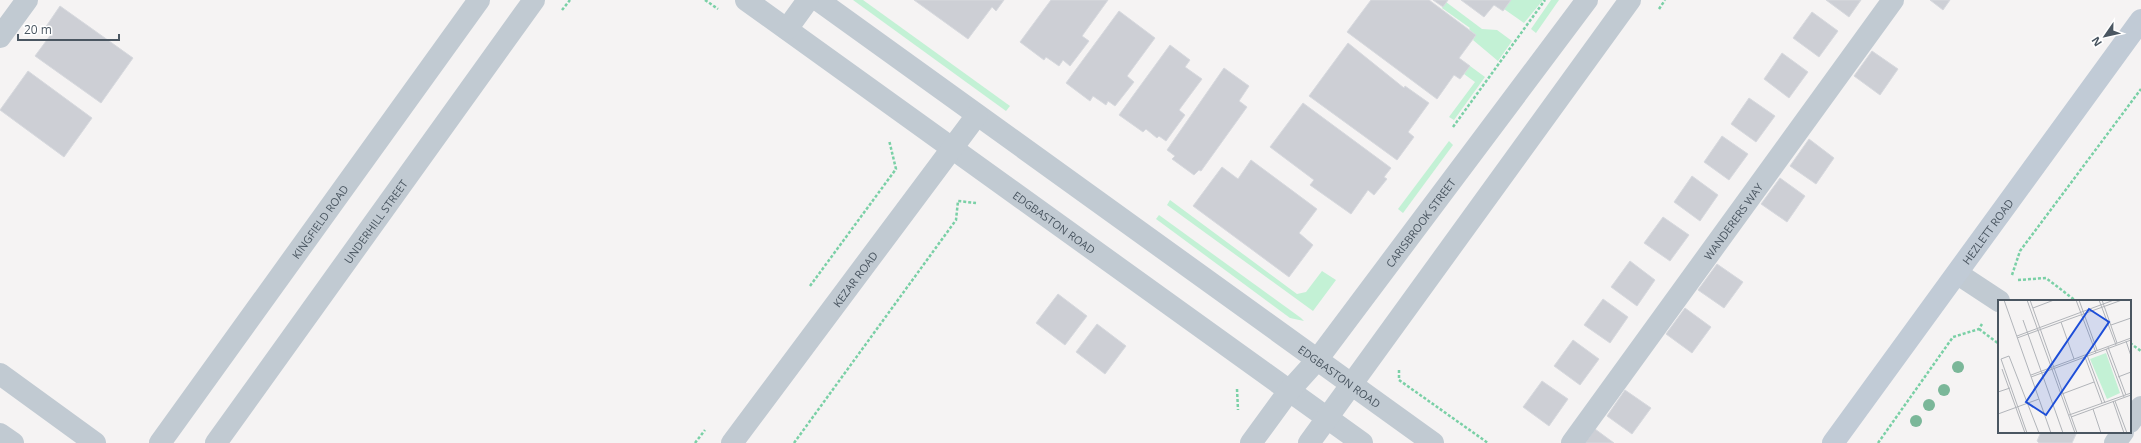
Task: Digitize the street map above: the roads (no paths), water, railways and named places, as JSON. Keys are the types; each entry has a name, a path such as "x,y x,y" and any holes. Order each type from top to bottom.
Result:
{"main road":[{"name":"HEZLETT ROAD","path":"1833,443 1958,274 2141,20"}],"street":[{"path":"0,37 26,0"},
{"name":"KINGFIELD ROAD","path":"160,443 478,0"},
{"name":"UNDERHILL STREET","path":"216,443 534,0"},
{"name":"EDGBASTON ROAD","path":"748,0 787,30 1362,443"},
{"path":"787,30 808,0"},
{"name":"EDGBASTON ROAD","path":"818,0 1433,443"},
{"name":"CARISBROOK STREET","path":"1251,443 1289,391 1318,360 1587,0"},
{"path":"1309,443 1630,0"},
{"name":"WANDERERS WAY","path":"1572,443 1893,0"},
{"name":"KEZAR ROAD","path":"732,443 977,115"},
{"path":"1958,274 1995,307"},
{"path":"0,374 95,443"},
{"path":"2131,397 2141,404"},
{"path":"2131,421 2141,407"},
{"path":"2114,443 2122,433"},
{"path":"0,434 13,443"}]}
